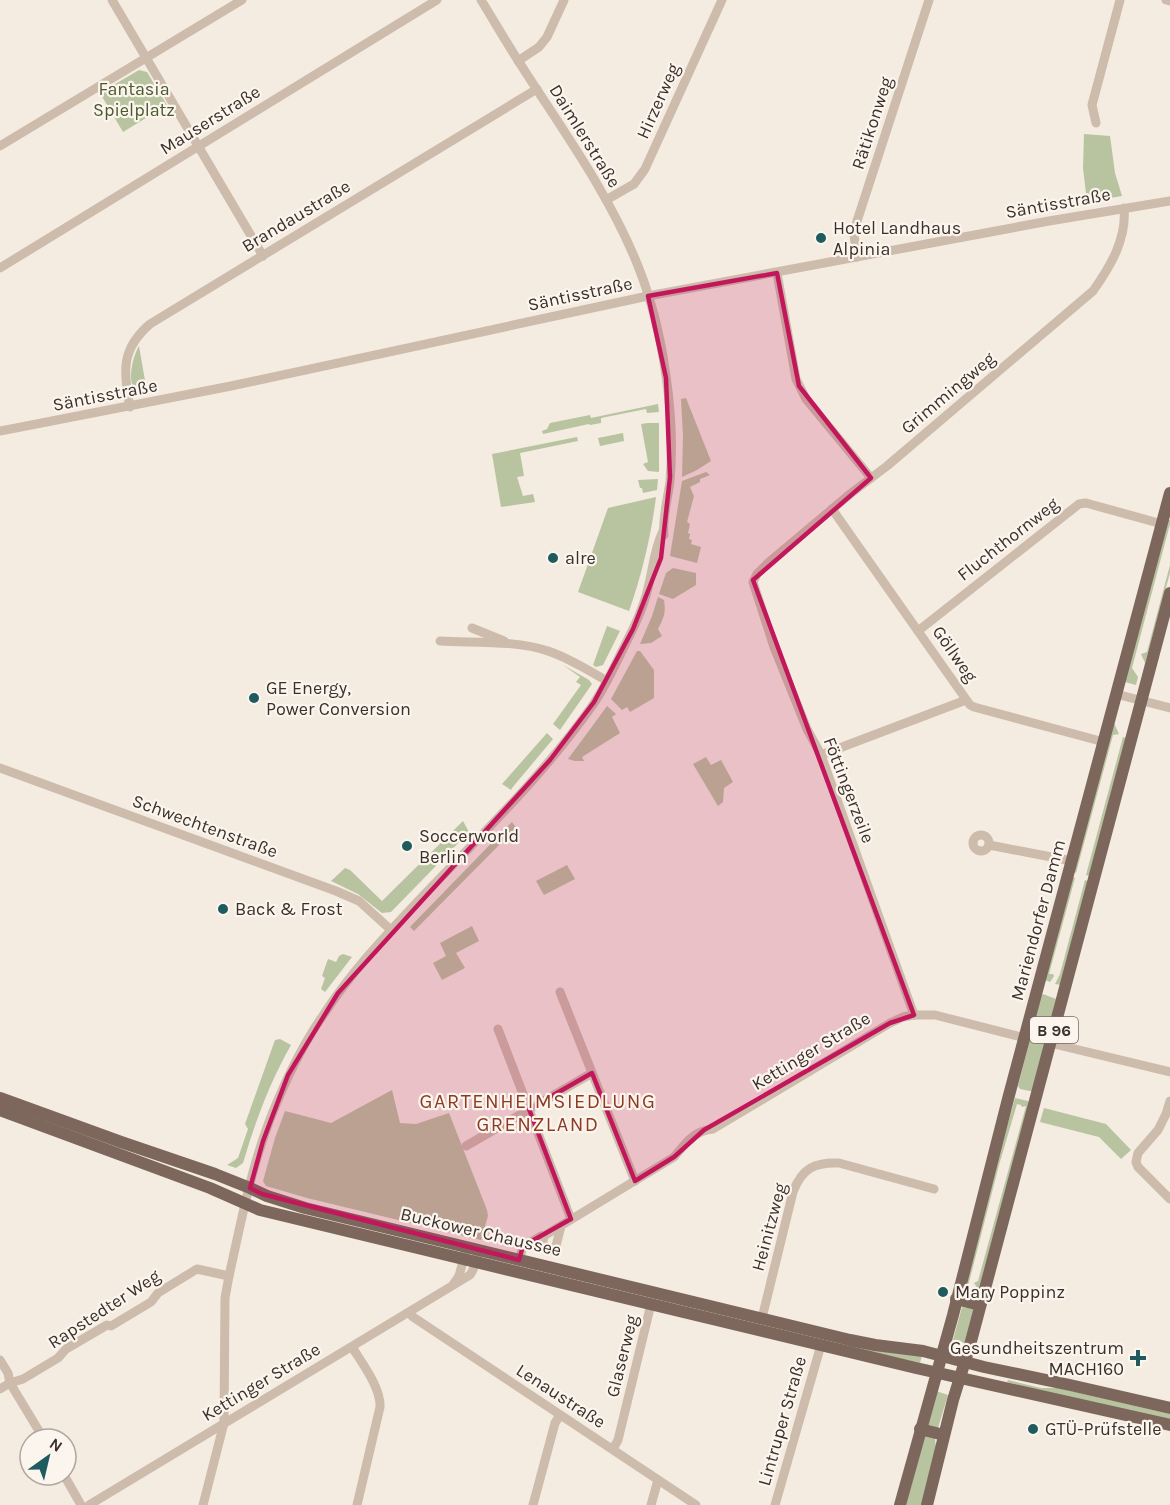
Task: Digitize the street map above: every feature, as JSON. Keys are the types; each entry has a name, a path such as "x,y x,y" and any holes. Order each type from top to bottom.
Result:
{"main road":[{"name":"Mariendorfer Damm","path":"941,1356 1170,492"},
{"name":"B 96","path":"927,1505 1170,593"},
{"name":"Buckower Chaussee","path":"0,1098 215,1174 267,1196 471,1255 819,1351 936,1372 1170,1425"},
{"name":"Buckower Chaussee","path":"0,1110 210,1188 261,1210 471,1255 519,1260 875,1345 923,1351 1170,1408"},
{"path":"956,1299 980,1305"},
{"name":"B 96","path":"900,1505 941,1356"},
{"path":"920,1429 944,1435"}],"street":[{"path":"112,0 263,256"},
{"path":"0,146 242,0"},
{"name":"Mauserstraße","path":"0,268 437,0"},
{"name":"Daimlerstraße","path":"203,1505 224,1423 225,1298 229,1276 260,1149 276,1104 295,1063 331,1003 348,980 391,930 532,782 578,725 607,681 633,629 649,586 654,579 665,540 663,531 670,477 669,411 662,353 648,296 630,248 606,200 481,0"},
{"path":"518,61 539,47 547,37 564,0"},
{"name":"Hirzerweg","path":"606,200 634,184 645,169 722,0"},
{"name":"Rätikonweg","path":"857,257 854,235 857,221 929,0"},
{"path":"1096,123 1092,105 1120,0"},
{"name":"Brandaustraße","path":"130,406 125,380 125,363 130,348 150,324 537,89"},
{"name":"Säntisstraße","path":"0,432 307,370 648,296 1170,201"},
{"name":"Grimmingweg","path":"754,578 768,563 887,466 1093,291 1107,272 1115,254 1123,231 1124,208"},
{"path":"777,273 796,379 800,388 806,399 871,478"},
{"name":"Fluchthornweg","path":"918,630 1079,504 1086,503 1162,524"},
{"name":"Göllweg","path":"832,509 970,705 1104,742"},
{"name":"Föttingerzeile","path":"754,578 755,589 774,647 807,729 821,755 914,1015"},
{"path":"472,628 512,644"},
{"path":"440,641 512,644 548,651 607,681"},
{"path":"1116,694 1170,708"},
{"path":"821,755 966,700"},
{"name":"Schwechtenstraße","path":"0,768 336,891 358,902 391,930"},
{"path":"989,844 1072,861"},
{"path":"560,992 635,1181"},
{"name":"Kettinger Straße","path":"519,1260 523,1246 561,1226 674,1157 689,1139 704,1130 713,1129 903,1017 914,1015 943,1017 1025,1038"},
{"path":"498,1029 572,1219"},
{"path":"1050,1043 1170,1072"},
{"path":"466,1146 592,1073"},
{"path":"1170,1101 1161,1124 1138,1153 1136,1162 1138,1167 1170,1199"},
{"name":"Heinitzweg","path":"762,1318 793,1192 804,1173 816,1165 839,1163 934,1190"},
{"name":"Kettinger Straße","path":"544,1236 544,1246 554,1248 561,1226"},
{"name":"Kettinger Straße","path":"89,1505 450,1287 471,1255"},
{"name":"Rapstedter Weg","path":"0,1389 10,1383 23,1380 58,1358 66,1349 151,1302 158,1293 197,1269 229,1276"},
{"name":"Glaserweg","path":"612,1449 618,1440 651,1304"},
{"name":"Lenaustraße","path":"409,1313 696,1505"},
{"path":"352,1347 380,1399 357,1505"},
{"name":"Lintruper Straße","path":"775,1505 819,1351"},
{"path":"0,1360 8,1373 10,1383 37,1427"},
{"path":"533,1505 555,1423 560,1415"},
{"path":"651,1505 658,1480"},
{"path":"71,1487 81,1505"}],"highlighted area":[{"path":"777,273 799,386 871,478 753,580 914,1015 890,1023 704,1130 674,1157 635,1181 592,1073 529,1109 571,1219 523,1246 519,1260 262,1194 250,1188 263,1141 288,1075 338,993 550,760 594,702 633,629 661,558 670,477 666,378 648,296"}],"green space":[{"name":"Fantasia Spielplatz","path":"139,70 147,72 167,105 123,132 100,93"},
{"path":"1084,134 1110,136 1115,173 1122,196 1087,202 1083,168"},
{"path":"139,346 147,392 139,392 132,383 132,367"},
{"path":"686,398 711,461 682,477 681,399"},
{"path":"658,404 659,412 647,413 646,409 601,418 601,423 543,434 542,431 547,429 550,423 590,415 591,418"},
{"path":"659,423 659,472 648,471 643,464 648,462 641,424"},
{"path":"623,433 624,441 600,446 598,438"},
{"path":"577,437 578,441 520,453 524,476 517,477 523,496 533,494 535,502 501,507 492,454"},
{"path":"706,472 710,475 690,487 694,496 687,522 690,524 688,533 690,534 689,539 692,540 691,544 701,547 697,563 670,556 682,481"},
{"path":"658,479 657,490 643,493 638,480"},
{"path":"656,497 646,555 629,611 578,592 608,508"},
{"path":"1168,520 1170,524 1132,668 1138,677 1136,685 1125,682"},
{"path":"1170,565 1170,573 1145,663 1141,654 1147,652"},
{"path":"673,568 696,573 696,585 673,599 659,594 666,573"},
{"path":"658,597 664,600 665,604 664,615 658,629 662,636 651,643 640,644 652,616"},
{"path":"607,626 620,631 603,665 596,667 593,665"},
{"path":"637,651 640,651 654,670 654,698 630,712 627,707 622,710 611,699"},
{"path":"563,665 592,684 560,730 553,724 581,685 576,682 580,677"},
{"path":"607,706 616,714 612,717 620,733 582,757 584,761 568,759 591,728"},
{"path":"1114,723 1119,734 1113,735 1076,873 1074,872"},
{"path":"547,733 553,739 511,790 502,784"},
{"path":"1123,737 1126,738 1089,876 1086,875"},
{"path":"706,757 711,765 721,760 733,782 724,788 723,802 718,806 693,764"},
{"path":"463,821 469,832 391,912 382,913 358,894 331,881 345,868 350,870 382,901"},
{"path":"512,822 517,829 516,834 512,832 414,931 410,927"},
{"path":"567,865 575,879 544,895 536,881"},
{"path":"1073,877 1075,878 1049,974 1054,976 1050,982 1045,980"},
{"path":"1085,880 1088,881 1061,985 1055,984 1060,974"},
{"path":"472,926 479,941 456,953 465,968 442,980 433,963 446,956 440,943"},
{"path":"343,954 352,957 325,992 321,989 325,978 322,976 328,959 336,962"},
{"path":"1043,994 1056,999 1032,1091 1030,1091 1020,1089 1018,1086"},
{"path":"280,1039 291,1045 264,1102 243,1163 236,1168 227,1165 238,1158 248,1129 245,1124 275,1040"},
{"path":"392,1090 400,1123 416,1124 449,1113 487,1210 488,1216 481,1240 307,1198 266,1186 263,1181 285,1111 331,1123"},
{"path":"1015,1098 1028,1101 976,1299 963,1296","holes":["1017,1104 1026,1106 978,1281 974,1283 978,1289 977,1293 975,1292 974,1296 966,1294 999,1165"]},
{"path":"1044,1108 1106,1124 1131,1150 1121,1159 1099,1137 1040,1122"},
{"path":"962,1307 974,1309 965,1343 953,1340"},
{"path":"833,1343 922,1356 920,1363"},
{"path":"1008,1380 1041,1388 1058,1388 1170,1414 1170,1422 1007,1382"},
{"path":"936,1391 948,1395 938,1428 928,1425"},
{"path":"925,1436 935,1438 936,1451 922,1505 906,1505"}],"place":[{"name":"Hotel Landhaus Alpinia","path":"821,238"},
{"name":"alre","path":"553,558"},
{"name":"GE Energy, Power Conversion","path":"254,698"},
{"name":"Soccerworld Berlin","path":"407,846"},
{"name":"Back & Frost","path":"223,909"},
{"name":"Mary Poppinz","path":"943,1292"},
{"name":"Gesundheitszentrum MACH160","path":"1138,1358"},
{"name":"GTÜ-Prüfstelle","path":"1033,1429"}],"district":[{"name":"GARTENHEIMSIEDLUNG GRENZLAND","path":"538,1112"}]}
